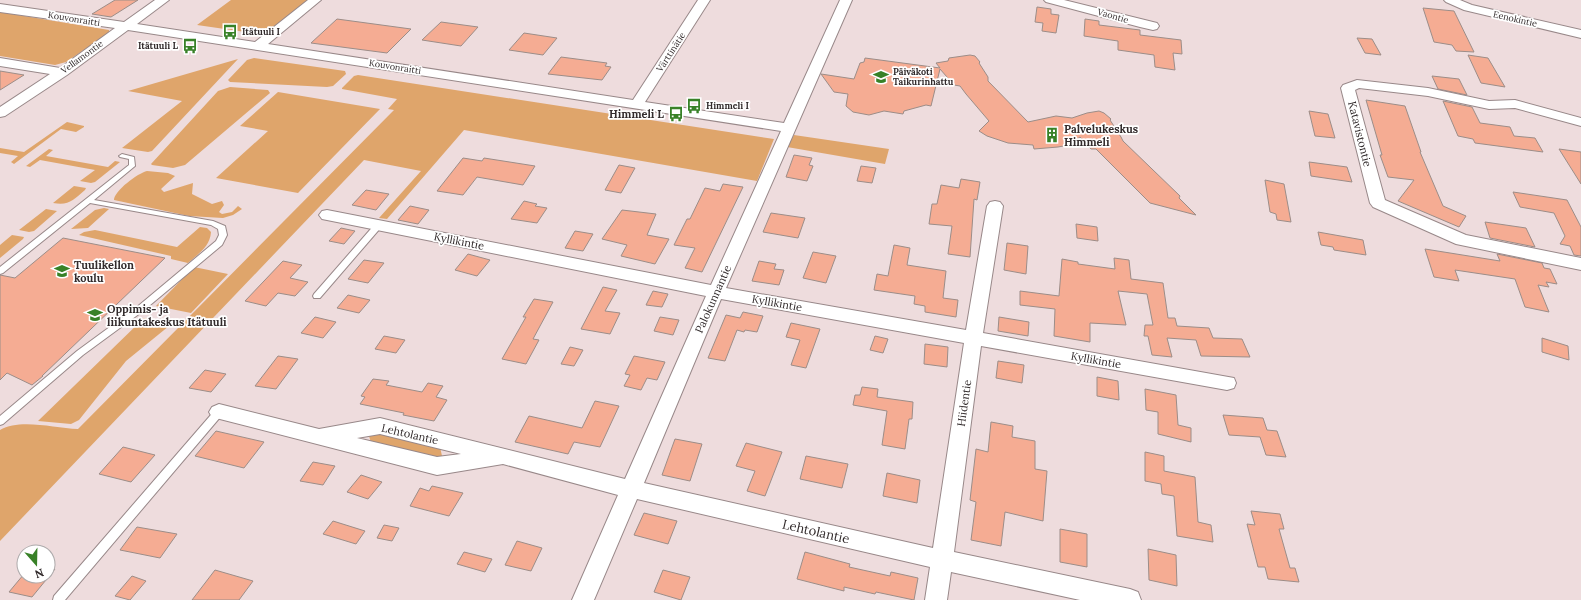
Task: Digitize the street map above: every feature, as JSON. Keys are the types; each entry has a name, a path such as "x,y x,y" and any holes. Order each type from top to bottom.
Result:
{"street":[{"name":"Vellamontie","path":"0,113 62,72 123,27 163,0"},
{"path":"257,46 315,0"},
{"name":"Värttinätie","path":"637,104 704,0"},
{"name":"Palokunnantie","path":"583,600 716,292 846,0"},
{"name":"Vaontie","path":"1050,0 1100,12 1130,22 1153,26"},
{"path":"1100,12 1101,0"},
{"name":"Eenokintie","path":"1450,0 1468,8 1581,34"},
{"name":"Eenokintie","path":"1483,0 1581,23"},
{"name":"Kouvonraitti","path":"0,8 789,128"},
{"path":"0,62 62,72"},
{"name":"Katavistontie","path":"1581,122 1515,104 1489,105 1428,92 1357,84 1348,88 1378,203 1462,240 1581,264"},
{"name":"Hiidentie","path":"936,600 973,339 995,206"},
{"name":"Kyllikintie","path":"327,215 716,292 973,339 1228,383"},
{"name":"Lehtolantie","path":"219,412 436,466 503,456 631,489 942,560 1130,600"}],"lane":[{"path":"0,271 132,166 132,158 122,156"},
{"path":"0,421 80,353 140,309 219,243 223,235 222,228 213,223 89,200"},
{"path":"317,296 379,225"},
{"path":"58,600 219,412"}],"shaded area":[{"path":"231,0 308,0 266,35 197,25"},
{"path":"0,12 109,30 109,33 66,62 55,65 0,56"},
{"path":"254,58 345,71 346,74 333,86 327,87 230,82 228,80 247,60"},
{"path":"238,59 152,151 148,152 122,148 182,101 128,91"},
{"path":"358,75 774,139 757,181 464,130 387,219 379,218 421,171 364,160 0,541 0,430 8,426 27,424 78,429 394,110 388,109 397,99 342,89 354,76"},
{"path":"230,87 268,90 270,93 185,165 173,168 151,164 218,91"},
{"path":"278,92 380,109 298,193 216,178 268,131 240,126"},
{"path":"67,122 84,127 76,132 61,129 14,164 11,162 18,156 0,153 0,148 24,152"},
{"path":"794,135 889,149 885,164 787,147"},
{"path":"49,149 53,150 46,156 108,167 115,161 120,162 95,182 91,183 80,181 95,170 40,160 30,167 26,166"},
{"path":"147,171 168,173 175,176 161,189 164,192 193,183 192,194 212,204 222,201 224,205 219,212 222,214 232,212 238,206 242,209 233,215 223,218 189,216 114,200 115,196 122,187 138,175"},
{"path":"74,186 86,188 77,197 67,203 53,203"},
{"path":"104,208 109,209 88,228 71,229 95,210"},
{"path":"46,209 57,211 34,231 29,232 19,230"},
{"path":"200,227 207,228 211,232 210,237 203,250 188,263 171,259 171,256 79,235 84,232 95,230 177,247"},
{"path":"12,235 24,237 0,258 0,245"},
{"path":"194,267 228,274 191,313 156,306"},
{"path":"144,318 170,322 169,326 126,361 79,420 71,424 38,421"},
{"path":"383,432 440,447 442,456 432,459 372,446 369,436"}],"building":[{"path":"115,0 138,0 111,17 92,14"},
{"path":"1037,7 1051,9 1051,14 1059,15 1056,33 1042,31 1043,23 1035,22"},
{"path":"1423,8 1454,11 1474,52 1456,51 1452,45 1434,42"},
{"path":"337,19 411,29 387,53 311,43"},
{"path":"1085,19 1099,21 1099,25 1140,30 1140,35 1181,40 1182,54 1173,53 1175,70 1155,67 1154,55 1118,50 1118,41 1084,36"},
{"path":"441,22 478,27 461,46 422,40"},
{"path":"524,33 557,38 543,55 509,50"},
{"path":"1357,38 1372,39 1381,55 1365,53"},
{"name":"Palvelukeskus Himmeli","path":"970,55 975,56 980,62 979,63 988,77 988,81 1028,122 1056,116 1072,118 1099,111 1104,113 1111,119 1110,120 1123,141 1180,196 1179,198 1196,215 1150,203 1096,149 1091,149 1080,137 1069,145 1034,149 1033,145 1008,143 987,136 979,131 989,121 960,86 954,85 940,69 931,106 926,105 904,111 903,114 884,111 869,115 853,112 846,106 848,94 834,92 821,74 854,79 860,63 864,62 865,58 940,68 936,63 948,61 949,58"},
{"path":"1468,55 1488,58 1505,87 1481,83"},
{"path":"561,57 607,63 605,66 611,67 602,80 548,74"},
{"path":"0,71 24,75 0,90"},
{"path":"1432,76 1459,79 1467,95 1438,89"},
{"path":"1366,100 1405,106 1420,152 1443,206 1466,216 1459,227 1398,201 1414,180 1388,177 1380,155 1382,155"},
{"path":"1443,101 1472,107 1480,123 1510,127 1514,136 1535,138 1543,152 1475,143 1473,139 1458,136"},
{"path":"1309,111 1328,114 1335,138 1315,136"},
{"path":"1559,149 1581,152 1581,184"},
{"path":"794,155 812,158 809,165 813,166 807,181 786,177"},
{"path":"463,158 482,161 484,158 535,166 523,185 477,177 463,195 437,191"},
{"path":"1309,162 1347,167 1352,182 1311,176"},
{"path":"619,165 635,168 621,193 605,190"},
{"path":"861,166 876,168 872,183 857,181"},
{"path":"961,179 980,182 977,200 974,199 970,257 948,254 952,226 929,224 932,204 937,204 941,185 959,188"},
{"path":"1265,180 1284,184 1291,222 1277,220 1276,214 1270,212"},
{"path":"723,184 743,187 702,272 685,268 695,248 674,245 687,219 690,219 705,188 720,191"},
{"path":"366,190 389,194 376,210 352,205"},
{"path":"1513,192 1567,200 1581,227 1581,256 1574,255 1570,246 1560,244 1565,236 1554,213 1520,207"},
{"path":"524,201 537,204 535,206 547,208 537,223 511,219"},
{"path":"410,206 429,210 418,224 398,220"},
{"path":"622,210 656,214 647,235 669,239 655,264 621,256 627,245 602,239"},
{"path":"771,213 805,218 798,238 763,232"},
{"path":"1485,222 1526,228 1535,247 1490,238"},
{"path":"1076,224 1097,227 1098,241 1077,238"},
{"path":"341,228 355,231 344,244 329,241"},
{"path":"575,231 593,234 583,251 565,248"},
{"path":"1318,232 1363,240 1366,255 1334,250 1333,247 1321,245"},
{"path":"63,238 165,258 32,385 7,373 0,380 0,275 15,278"},
{"path":"1007,243 1028,246 1026,274 1004,270"},
{"path":"894,245 910,248 907,265 946,271 943,298 958,300 956,317 925,312 925,306 914,304 915,296 874,290 877,274 888,276"},
{"path":"1425,249 1500,261 1497,254 1542,263 1544,268 1550,269 1557,284 1546,282 1549,287 1538,285 1549,312 1525,307 1515,279 1455,270 1459,281 1434,277"},
{"path":"813,252 836,256 826,283 803,278"},
{"path":"468,254 490,260 477,276 455,270"},
{"path":"1114,258 1129,260 1131,279 1163,283 1168,318 1175,318 1177,326 1209,328 1213,338 1242,339 1250,357 1201,356 1196,340 1167,338 1172,357 1152,355 1148,336 1144,336 1145,325 1153,325 1147,294 1118,291 1126,325 1090,323 1090,342 1054,336 1055,309 1020,305 1020,291 1059,296 1062,259 1078,262 1078,264 1115,269"},
{"path":"364,260 384,263 368,283 348,279"},
{"path":"283,261 302,265 290,278 308,282 295,296 278,293 266,306 245,301"},
{"path":"759,261 776,264 774,269 784,270 779,285 752,281"},
{"path":"603,287 617,290 605,311 620,313 610,334 581,329"},
{"path":"653,291 668,294 662,307 646,305"},
{"path":"348,295 370,300 359,313 337,308"},
{"path":"534,299 553,302 533,339 539,340 526,364 502,359 526,317 523,317"},
{"path":"743,312 763,316 757,332 745,330 744,332 737,330 725,361 708,358 726,315 740,318"},
{"path":"315,317 336,322 323,338 301,333"},
{"path":"660,317 679,320 673,335 654,331"},
{"path":"999,317 1029,322 1028,336 998,331"},
{"path":"791,323 820,329 806,368 791,365 800,340 786,337"},
{"path":"384,336 405,340 396,353 375,349"},
{"path":"875,336 888,339 883,353 870,350"},
{"path":"1542,338 1568,346 1569,360 1542,352"},
{"path":"925,344 948,347 947,367 924,364"},
{"path":"570,347 583,350 574,366 561,364"},
{"path":"278,356 298,359 276,389 255,386"},
{"path":"634,356 665,362 657,380 647,378 641,390 624,386 630,375 625,374"},
{"path":"998,361 1024,365 1022,383 996,378"},
{"path":"205,370 226,374 211,392 189,388"},
{"path":"1097,377 1118,381 1119,400 1097,396"},
{"path":"373,379 389,381 386,385 422,392 428,383 443,386 436,397 447,400 434,421 360,404 365,397 361,396"},
{"path":"862,387 878,389 877,397 913,402 912,419 909,419 905,449 882,445 887,411 853,405 855,395 860,395"},
{"path":"1145,389 1176,395 1178,425 1191,428 1191,442 1158,434 1158,412 1146,410"},
{"path":"595,401 619,406 600,447 574,442 568,454 515,442 529,416 582,428"},
{"path":"1223,415 1263,418 1267,430 1277,431 1286,457 1266,455 1260,437 1229,435"},
{"path":"991,422 1013,426 1012,437 1035,441 1035,469 1047,471 1043,521 1005,512 1001,546 971,540 976,502 970,500 976,449 988,452"},
{"path":"216,431 264,442 244,468 195,456"},
{"path":"675,439 702,444 690,481 662,475"},
{"path":"746,443 782,452 765,496 747,491 755,471 736,466"},
{"path":"123,447 155,455 131,482 99,474"},
{"path":"1145,452 1164,456 1164,471 1195,477 1198,522 1211,525 1213,542 1177,536 1174,496 1162,494 1161,484 1145,481"},
{"path":"806,456 848,464 842,488 800,479"},
{"path":"313,462 335,466 323,485 300,481"},
{"path":"887,473 920,480 917,503 883,496"},
{"path":"361,475 382,482 368,499 347,492"},
{"path":"432,486 463,493 449,516 410,506 420,488 429,491"},
{"path":"1251,511 1280,514 1284,529 1279,529 1290,568 1295,568 1299,582 1268,579 1265,567 1258,567 1247,524 1255,525"},
{"path":"644,513 677,521 668,544 634,535"},
{"path":"333,521 365,531 356,544 323,534"},
{"path":"384,525 399,528 392,541 377,538"},
{"path":"137,527 177,534 160,558 120,550"},
{"path":"1060,529 1087,534 1087,567 1060,562"},
{"path":"517,541 542,548 531,571 505,565"},
{"path":"1148,549 1176,555 1177,586 1149,580"},
{"path":"464,552 492,559 485,572 457,564"},
{"path":"805,552 850,564 849,567 890,576 891,572 918,578 914,600 876,592 875,594 844,587 844,591 797,579"},
{"path":"215,570 253,581 239,600 192,600"},
{"path":"663,570 690,577 681,600 654,592"},
{"path":"132,576 146,581 130,600 115,596"},
{"path":"16,584 43,584 32,597 9,592"}],"place":[{"name":"Itätuuli I","path":"230,32"},
{"name":"Itätuuli L","path":"190,46"},
{"name":"Päiväkoti Taikurinhattu","path":"881,77"},
{"name":"Himmeli I","path":"694,106"},
{"name":"Himmeli L","path":"676,114"},
{"name":"Palvelukeskus Himmeli","path":"1052,135"},
{"name":"Tuulikellon koulu","path":"62,271"},
{"name":"Oppimis- ja liikuntakeskus Itätuuli","path":"95,315"}]}
